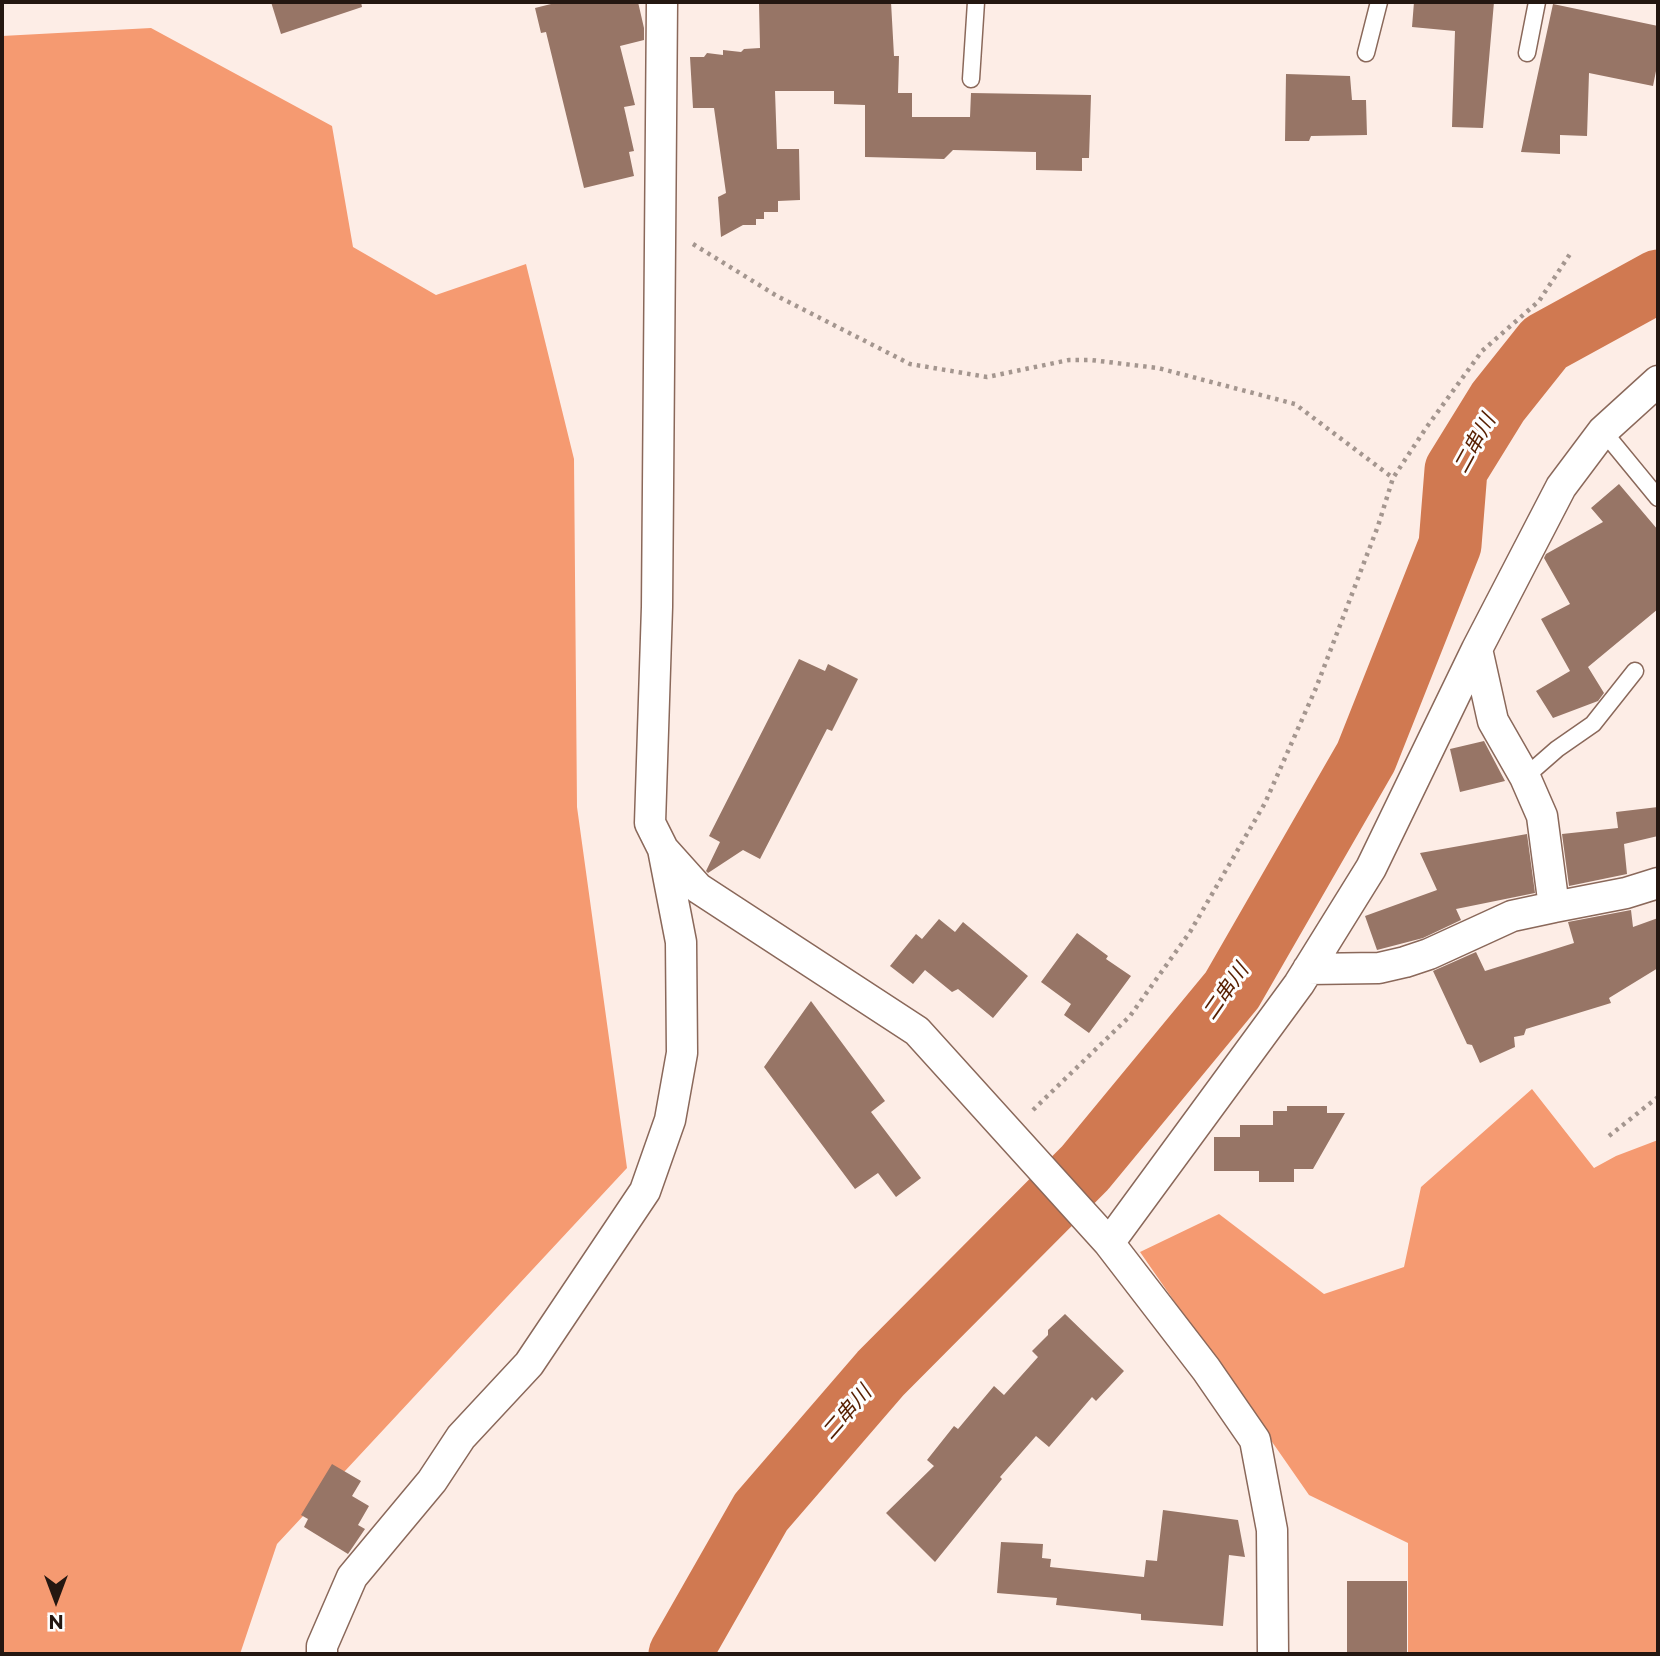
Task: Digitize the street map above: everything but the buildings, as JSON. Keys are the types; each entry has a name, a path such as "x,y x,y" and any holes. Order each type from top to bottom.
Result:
{"street":[{"path":"662,2 657,607 650,824 663,849 698,888 917,1031 1109,1243 1206,1369 1255,1440 1272,1530 1273,1654"},
{"path":"1109,1243 1308,968 1371,868 1477,649 1561,487 1603,430 1658,381"},
{"path":"1477,649 1493,721 1525,777 1542,816 1554,907"},
{"path":"322,1654 322,1646 352,1577 432,1481 461,1437 529,1364 645,1191 670,1120 681,1053 681,942 663,849"},
{"path":"1308,968 1379,968 1405,962 1429,954 1511,916 1626,893 1658,883"}],"lane":[{"path":"971,79 976,2"},
{"path":"1366,53 1379,2"},
{"path":"1527,53 1538,2"},
{"path":"1603,430 1658,499"},
{"path":"1525,777 1592,723 1635,671"}],"path":[{"path":"660,223 777,296 910,364 987,377 1069,360 1158,368 1295,404 1393,478"},
{"path":"1010,1134 1130,1016 1190,932 1265,803 1321,676 1378,526 1393,478 1482,351 1539,301 1570,254"},
{"path":"1609,1136 1658,1097"}],"shaded area":[{"path":"151,28 332,126 353,247 436,295 526,264 574,459 577,807 627,1168 277,1544 240,1654 2,1654 2,36"},
{"path":"1658,268 1658,302 1633,309 1595,330 1535,379 1521,362 1569,314 1578,313 1611,291"},
{"path":"1532,1089 1594,1168 1616,1156 1658,1140 1658,1654 1408,1654 1408,1543 1309,1495 1140,1252 1219,1214 1324,1294 1404,1267 1421,1187"}],"waterway":[{"name":"二串川","path":"680,1654 761,1512 881,1373 1085,1168 1232,990 1366,757 1450,545 1456,470 1498,402 1545,343 1658,281"}]}
